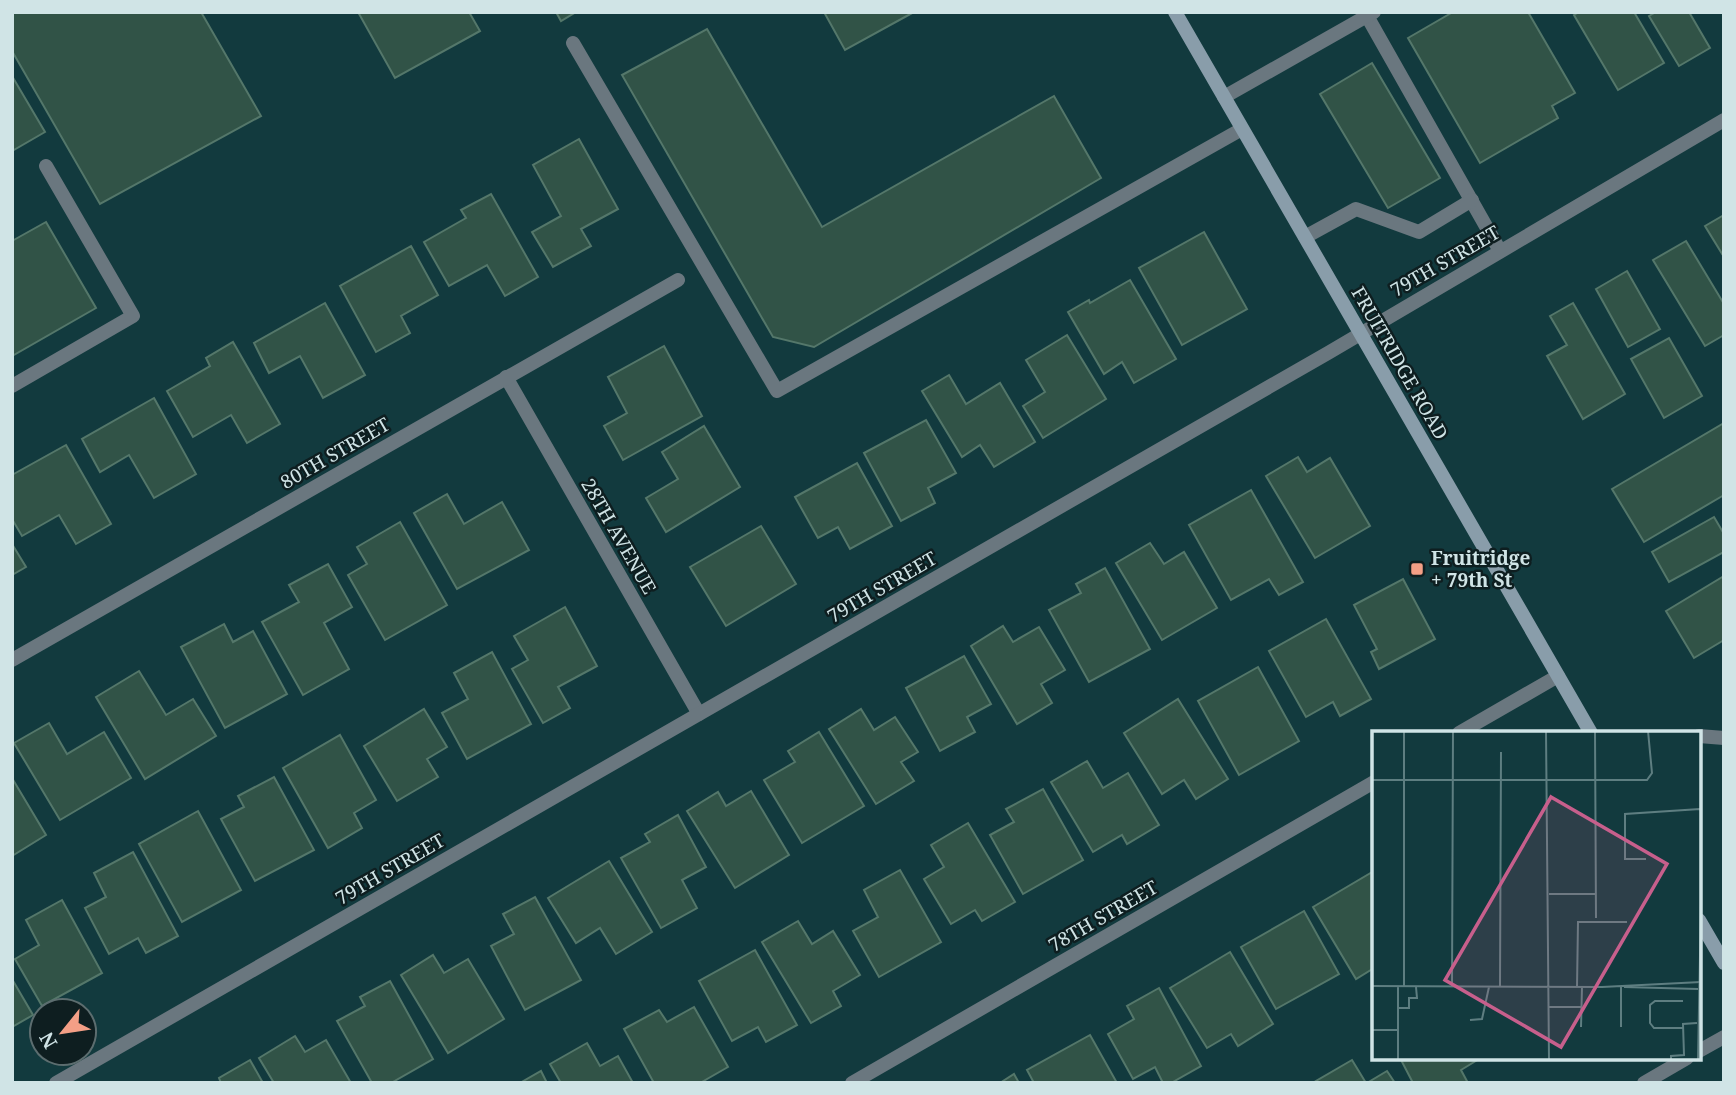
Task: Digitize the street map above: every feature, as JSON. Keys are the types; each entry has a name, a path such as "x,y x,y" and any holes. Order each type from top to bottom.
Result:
{"main road":[{"name":"FRUITRIDGE ROAD","path":"1175,12 1590,731"},
{"path":"1701,923 1724,963"}],"street":[{"path":"1224,97 1371,14 1500,251"},
{"path":"573,43 776,391 1242,129"},
{"name":"79TH STREET","path":"56,1083 1328,353 1724,120"},
{"path":"12,386 133,316 46,166"},
{"path":"1305,237 1356,209 1419,232 1472,200"},
{"name":"80TH STREET","path":"12,660 678,280"},
{"name":"28TH AVENUE","path":"506,377 699,714"},
{"path":"1462,731 1558,676"},
{"path":"1701,736 1724,738"},
{"name":"78TH STREET","path":"852,1083 1372,783"},
{"path":"1701,1050 1724,1037"},
{"path":"1644,1083 1684,1060"}],"building":[{"path":"12,12 201,12 261,116 100,204 12,51"},
{"path":"358,12 469,12 480,31 395,78"},
{"path":"556,12 576,12 561,21"},
{"path":"824,12 914,12 845,50"},
{"path":"1453,12 1528,12 1575,93 1552,106 1558,118 1480,163 1408,38"},
{"path":"1579,12 1634,12 1664,63 1618,90 1574,15"},
{"path":"1656,12 1689,12 1710,48 1679,66 1649,16"},
{"path":"707,29 822,227 1054,96 1101,178 814,347 773,337 622,75"},
{"path":"1372,63 1440,178 1388,208 1320,94"},
{"path":"12,76 45,132 12,151"},
{"path":"579,139 618,209 581,229 591,246 553,267 532,232 561,216 533,165"},
{"path":"491,194 538,277 505,296 487,265 449,286 424,242 466,218 461,210"},
{"path":"1724,215 1724,257 1705,226"},
{"path":"46,222 96,308 12,356 12,241"},
{"path":"1204,232 1247,309 1182,345 1139,268"},
{"path":"1686,241 1724,304 1724,335 1705,346 1653,260"},
{"path":"411,246 438,295 401,316 410,333 376,352 340,286"},
{"path":"1627,271 1660,329 1628,347 1596,289"},
{"path":"1130,280 1176,359 1134,383 1122,362 1104,374 1068,312"},
{"path":"325,303 365,375 323,398 300,356 269,373 254,343"},
{"path":"1573,303 1625,394 1583,419 1547,356 1567,345 1550,316"},
{"path":"1067,335 1106,399 1043,438 1023,406 1045,392 1026,360"},
{"path":"1669,338 1702,396 1664,418 1631,359"},
{"path":"233,342 280,424 247,443 231,415 193,437 167,391 210,366 206,358"},
{"path":"664,346 702,416 623,460 604,426 627,413 608,377"},
{"path":"949,375 966,404 1000,383 1035,442 994,467 980,445 962,457 922,391"},
{"path":"154,398 196,474 154,498 129,455 100,472 82,439"},
{"path":"926,420 956,473 928,488 935,503 901,521 864,453"},
{"path":"1724,423 1724,495 1644,542 1612,489"},
{"path":"704,426 740,487 666,532 646,498 678,479 662,452"},
{"path":"66,445 111,524 76,544 59,515 22,536 12,519 12,475"},
{"path":"1298,457 1307,472 1330,458 1370,526 1315,558 1266,476"},
{"path":"857,463 892,526 850,549 838,527 818,538 795,497"},
{"path":"1251,490 1303,582 1279,595 1269,579 1231,600 1189,525"},
{"path":"447,494 464,524 502,502 529,550 457,589 414,513"},
{"path":"1714,517 1724,534 1724,552 1669,582 1652,552"},
{"path":"400,522 447,605 385,640 348,575 367,564 357,547"},
{"path":"761,526 796,584 726,626 690,567"},
{"path":"1150,543 1164,564 1184,552 1217,608 1162,640 1116,563"},
{"path":"12,544 26,567 12,575"},
{"path":"328,564 352,607 324,623 349,669 303,695 262,622 299,602 289,585"},
{"path":"1105,568 1150,649 1089,682 1049,610 1081,593 1076,584"},
{"path":"1724,576 1724,640 1694,658 1666,611"},
{"path":"1403,579 1435,639 1379,669 1371,652 1377,649 1354,605"},
{"path":"565,607 597,666 558,687 570,708 543,723 512,669 528,660 514,636"},
{"path":"1326,619 1371,699 1340,716 1333,702 1306,717 1269,651"},
{"path":"224,624 233,642 253,631 287,694 225,728 181,647"},
{"path":"1003,626 1013,642 1039,627 1065,670 1041,684 1052,703 1017,724 971,646"},
{"path":"492,652 531,724 467,759 442,713 468,699 454,673"},
{"path":"964,656 991,704 967,717 975,732 940,751 906,688"},
{"path":"1258,667 1299,741 1239,775 1198,701"},
{"path":"139,671 166,715 193,699 216,736 145,779 96,697"},
{"path":"1178,699 1228,779 1196,799 1184,780 1162,794 1124,733"},
{"path":"424,709 447,747 427,759 438,777 397,801 364,746"},
{"path":"861,709 874,730 895,717 918,752 901,762 914,781 876,804 829,729"},
{"path":"49,723 67,754 104,732 131,778 60,820 14,743"},
{"path":"819,732 864,806 802,843 764,780 795,762 788,751"},
{"path":"340,735 376,800 354,813 362,828 328,848 283,768"},
{"path":"1087,761 1103,788 1128,773 1159,825 1127,844 1122,835 1093,852 1051,782"},
{"path":"274,777 314,850 255,881 221,819 244,807 238,796"},
{"path":"12,778 46,835 12,856"},
{"path":"1043,789 1083,860 1023,894 990,835 1014,822 1006,809"},
{"path":"751,791 789,855 735,888 687,811 718,792 726,806"},
{"path":"198,811 241,890 182,922 139,844"},
{"path":"678,815 706,867 682,880 697,908 661,928 621,858 650,842 645,834"},
{"path":"968,823 1015,902 982,921 975,910 951,924 924,879 944,867 931,845"},
{"path":"133,852 178,936 146,953 138,938 109,954 85,908 106,897 94,873"},
{"path":"609,861 652,932 616,954 600,928 576,943 548,898"},
{"path":"900,870 941,942 879,977 853,931 878,917 864,890"},
{"path":"1372,872 1372,969 1356,979 1313,907"},
{"path":"535,897 581,980 525,1010 491,946 514,934 503,914"},
{"path":"62,900 102,973 58,997 37,997 15,959 39,945 26,920"},
{"path":"1304,911 1339,974 1276,1009 1241,947"},
{"path":"798,921 812,944 833,931 860,975 833,991 841,1006 811,1023 762,942"},
{"path":"755,950 797,1025 766,1042 758,1027 732,1041 699,981"},
{"path":"1230,952 1273,1024 1238,1046 1231,1034 1207,1048 1170,988"},
{"path":"433,955 444,973 468,959 504,1019 448,1053 401,975"},
{"path":"12,979 28,1006 28,1018 12,1027"},
{"path":"390,981 433,1059 391,1083 372,1083 337,1021 365,1006 360,997"},
{"path":"1159,988 1201,1066 1171,1083 1163,1083 1155,1067 1133,1079 1108,1034 1134,1019 1127,1006"},
{"path":"694,1007 728,1067 700,1083 654,1083 624,1029 659,1010 667,1022"},
{"path":"1090,1035 1117,1083 1034,1083 1027,1070"},
{"path":"295,1036 305,1052 326,1040 351,1083 274,1083 259,1058"},
{"path":"587,1043 600,1066 618,1056 633,1083 561,1083 550,1064"},
{"path":"250,1060 263,1083 221,1083 219,1078"},
{"path":"1352,1060 1366,1083 1316,1081"},
{"path":"1401,1060 1477,1060 1461,1070 1468,1083 1413,1083"},
{"path":"541,1071 547,1083 520,1083"},
{"path":"1387,1071 1395,1083 1367,1083"},
{"path":"1014,1074 1019,1083 1000,1083"}],"place":[{"name":"Fruitridge + 79th St","path":"1417,569"}]}
